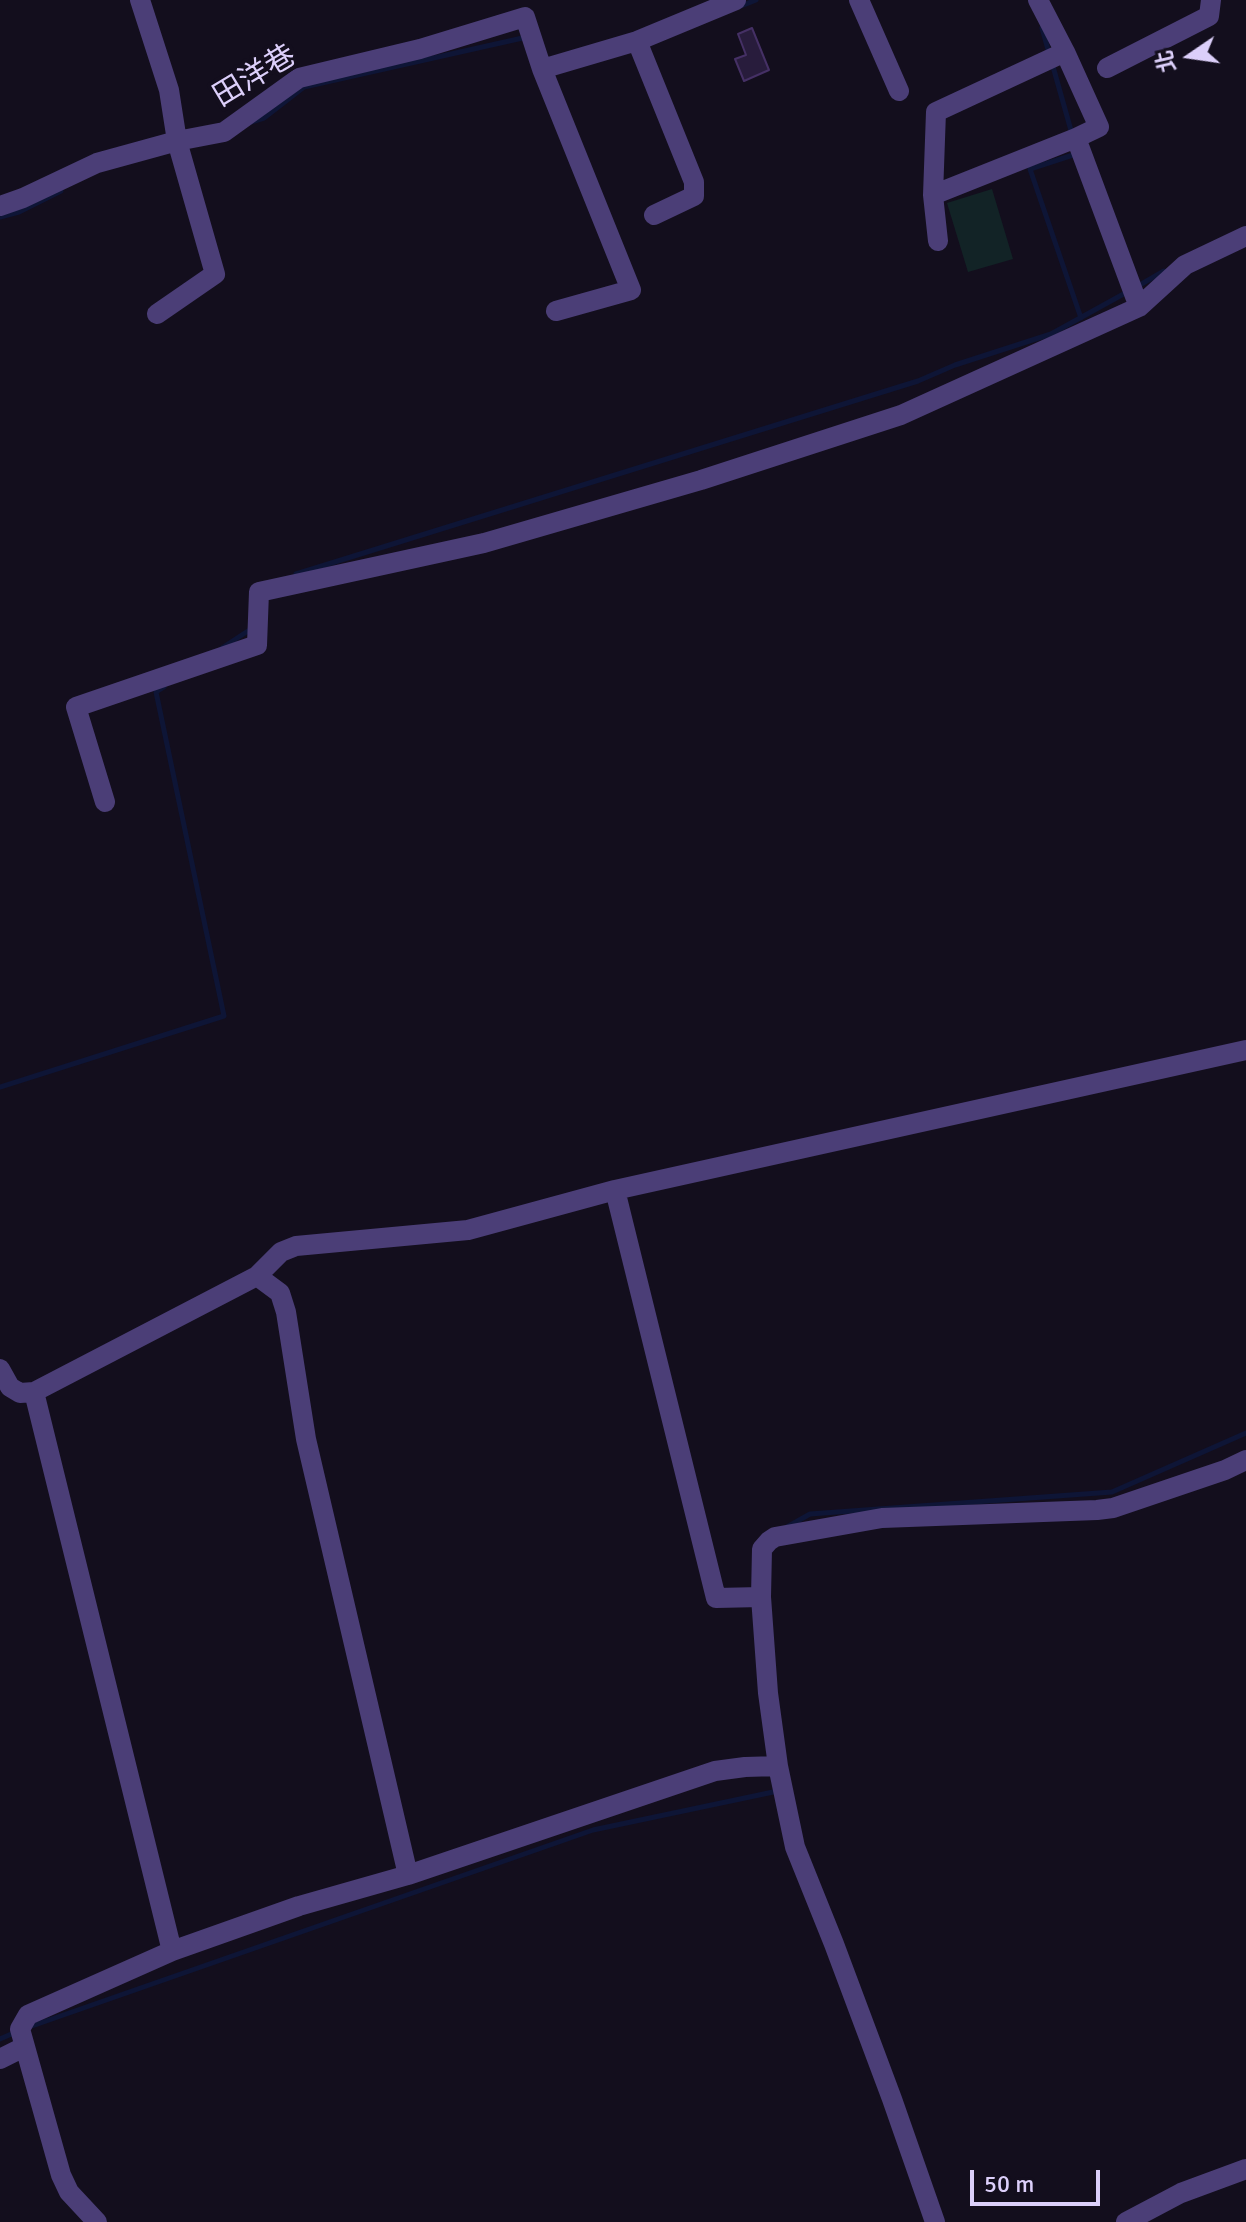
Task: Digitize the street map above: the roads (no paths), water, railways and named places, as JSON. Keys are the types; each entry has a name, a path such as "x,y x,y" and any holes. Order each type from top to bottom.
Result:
{"street":[{"path":"140,0 169,90 177,141 215,274 157,314"},
{"path":"556,311 631,290 542,69 637,41 736,0"},
{"path":"859,0 899,91"},
{"path":"933,195 1099,127 1038,0"},
{"path":"1107,68 1209,16 1211,0"},
{"name":"田洋巷","path":"0,206 97,163 177,141 224,132 299,78 420,49 525,17 542,69"},
{"path":"637,41 694,182 694,196 654,215"},
{"path":"938,241 933,195 936,112 1065,52"},
{"path":"1076,138 1139,307"},
{"path":"105,802 76,707 257,645 259,592 484,543 744,466 901,415 1139,307 1185,265 1246,236"},
{"path":"0,1369 10,1387 20,1393 34,1392 257,1276 281,1252 296,1246 468,1230 615,1190 1246,1050"},
{"path":"615,1190 716,1598 761,1597"},
{"path":"257,1276 280,1293 286,1312 306,1439 408,1875"},
{"path":"34,1392 172,1951"},
{"path":"935,2222 834,1944 795,1847 778,1766 768,1693 761,1597 762,1549 775,1537 882,1518 1113,1508 1238,1466 1246,1460"},
{"path":"97,2222 64,2184 20,2029 28,2015 172,1951 299,1906 408,1875 715,1771 778,1766"},
{"path":"0,2059 24,2047"},
{"path":"1126,2222 1181,2193 1246,2169"}],"waterway":[{"path":"741,6 756,0"},
{"path":"1042,28 1049,53"},
{"path":"251,122 264,118 304,87 527,37"},
{"path":"1052,63 1072,134"},
{"path":"1076,154 1030,169 1081,318"},
{"path":"0,217 19,212 61,191"},
{"path":"1138,286 1164,271"},
{"path":"296,574 918,381 955,365 1051,334 1129,291"},
{"path":"222,648 251,629"},
{"path":"0,1087 224,1016 156,692 164,687"},
{"path":"787,1527 810,1514 1112,1492 1246,1433"},
{"path":"29,2027 593,1830 778,1791"},
{"path":"0,2039 16,2032"}]}
